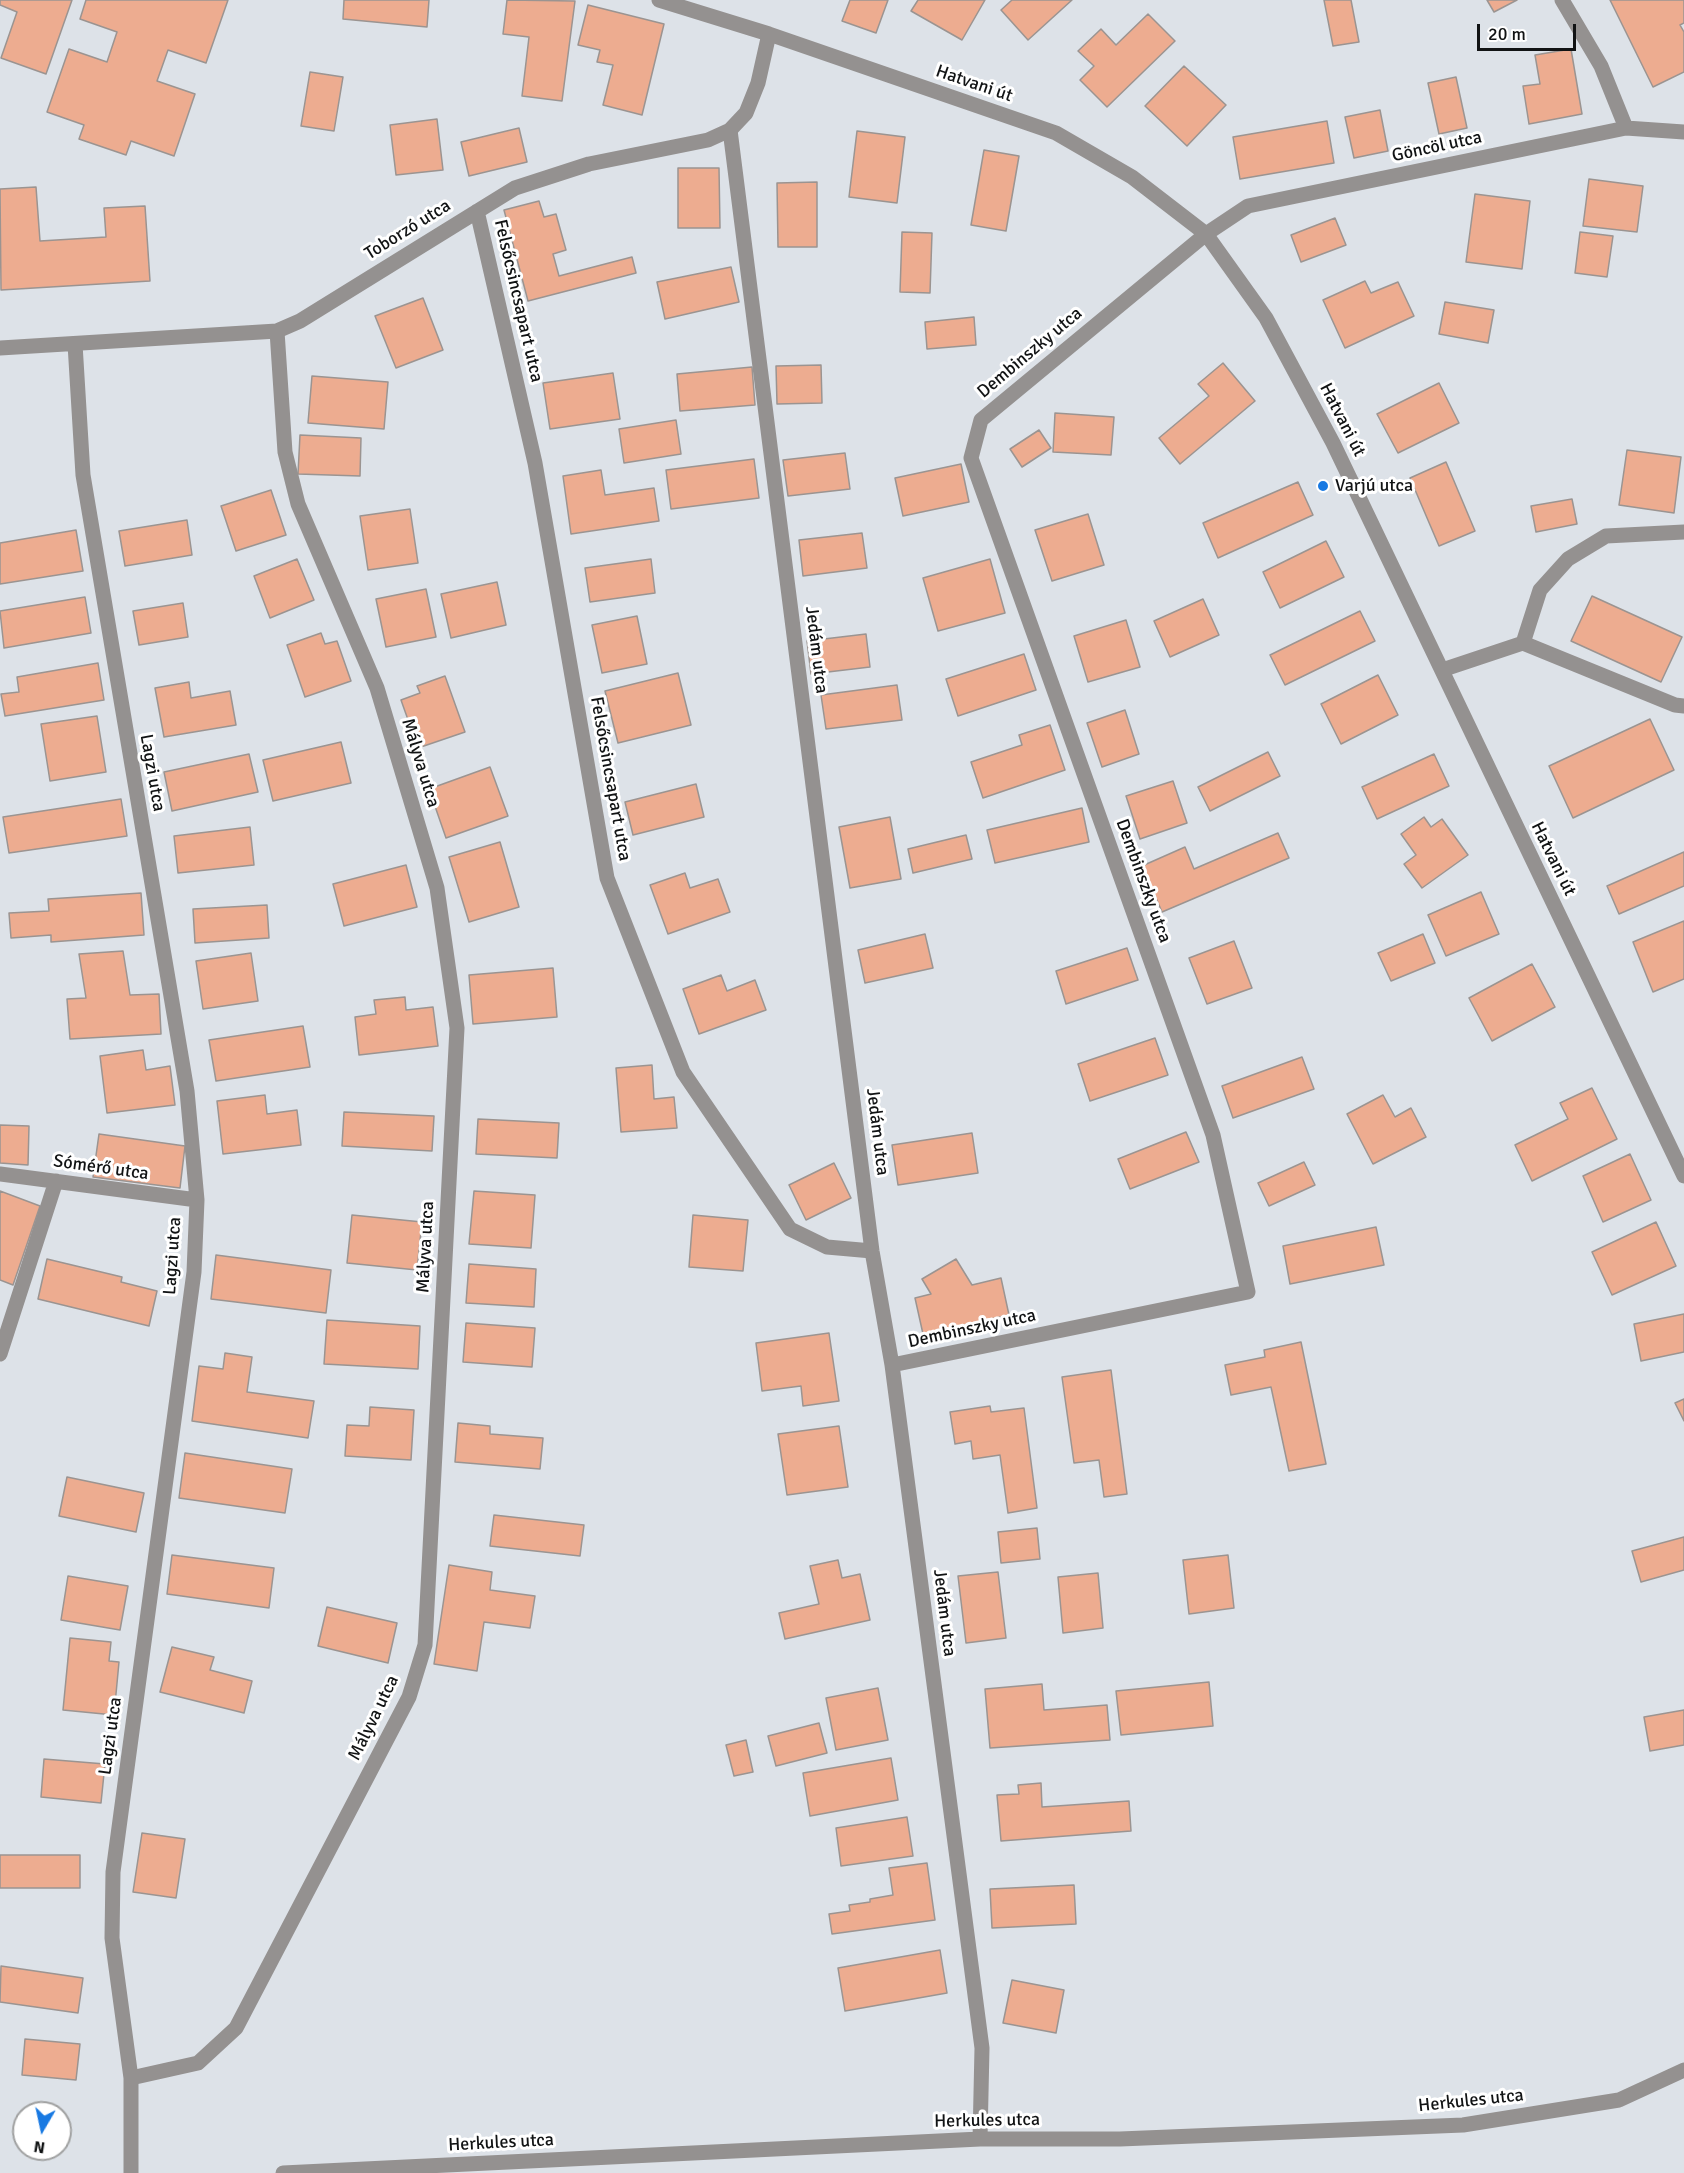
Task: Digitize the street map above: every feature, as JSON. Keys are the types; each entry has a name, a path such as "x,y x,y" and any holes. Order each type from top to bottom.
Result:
{"street":[{"name":"Hatvani út","path":"659,0 769,34 1056,133 1132,177 1206,234 1266,318 1332,443 1684,1176"},
{"path":"1562,0 1601,66 1626,128"},
{"name":"Toborzó utca","path":"0,348 277,331 300,321 515,188 589,164 708,140 730,130 746,113 758,83 769,34"},
{"name":"Göncöl utca","path":"1206,234 1248,207 1626,128 1684,132"},
{"name":"Jedám utca","path":"730,130 873,1251 892,1365 982,2048 980,2139"},
{"name":"Felsőcsincsapart utca","path":"477,211 535,463 608,878 683,1072 790,1229 827,1247 873,1251"},
{"name":"Dembinszky utca","path":"892,1365 1248,1292 1213,1135 970,458 981,420 1206,234"},
{"name":"Mályva utca","path":"131,2079 198,2063 236,2028 409,1697 424,1645 457,1028 437,888 377,688 298,504 285,452 277,331"},
{"name":"Lagzi utca","path":"75,344 82,475 187,1091 197,1200 194,1272 113,1872 112,1938 131,2079 132,2173"},
{"path":"1523,643 1540,590 1568,559 1606,536 1684,532"},
{"path":"1442,670 1523,643 1676,705 1684,706"},
{"name":"Sómérő utca","path":"0,1174 197,1200"},
{"path":"0,1353 56,1181"},
{"name":"Herkules utca","path":"283,2173 980,2139 1120,2139 1462,2125 1619,2100 1684,2070"}],"building":[{"path":"0,0 72,0 46,74 1,58 17,12 0,5"},
{"path":"86,0 228,0 206,63 168,50 157,81 195,94 174,156 131,141 126,155 79,139 84,125 47,112 69,49 107,62 117,32 80,19"},
{"path":"344,0 429,0 427,27 343,19"},
{"path":"507,0 575,1 562,101 522,96 529,37 503,34"},
{"path":"850,0 888,0 876,33 842,21"},
{"path":"918,0 985,0 962,40 911,11"},
{"path":"1012,0 1072,0 1028,40 1001,10"},
{"path":"1324,0 1351,0 1359,42 1333,46"},
{"path":"1487,0 1517,0 1494,12"},
{"path":"1610,0 1684,0 1684,23 1680,25 1684,32 1684,72 1653,87"},
{"path":"588,5 664,24 642,115 603,105 613,65 597,62 600,50 578,45"},
{"path":"1148,14 1175,41 1107,107 1080,80 1094,66 1078,51 1101,29 1116,45"},
{"path":"1571,49 1582,114 1529,124 1523,86 1540,84 1535,55"},
{"path":"1184,66 1226,105 1187,146 1145,106"},
{"path":"310,72 343,77 334,131 301,126"},
{"path":"1456,77 1467,128 1439,134 1428,83"},
{"path":"1380,110 1388,151 1354,158 1345,117"},
{"path":"437,119 443,170 396,175 390,125"},
{"path":"1327,121 1334,163 1240,179 1233,137"},
{"path":"519,128 527,162 469,176 461,142"},
{"path":"857,131 905,137 897,203 849,197"},
{"path":"984,150 1019,156 1006,231 971,225"},
{"path":"678,168 719,168 720,228 678,228"},
{"path":"1589,179 1643,186 1637,232 1583,226"},
{"path":"817,182 817,247 778,247 777,183"},
{"path":"36,187 40,241 106,237 104,208 145,206 150,281 1,290 0,189"},
{"path":"1475,194 1530,201 1522,269 1466,262"},
{"path":"539,201 544,217 556,214 566,250 553,254 559,276 632,257 636,273 528,301 504,210"},
{"path":"1335,218 1346,245 1301,262 1291,235"},
{"path":"902,232 932,233 930,293 900,292"},
{"path":"1580,232 1613,236 1607,277 1575,273"},
{"path":"731,267 739,302 665,319 657,282"},
{"path":"1365,281 1371,293 1398,282 1414,316 1345,348 1323,300"},
{"path":"423,298 443,350 396,368 375,316"},
{"path":"1445,302 1494,310 1488,343 1439,334"},
{"path":"974,317 976,345 927,349 925,322"},
{"path":"1223,363 1255,401 1180,464 1159,438 1209,396 1198,384"},
{"path":"821,365 822,403 777,404 776,366"},
{"path":"752,367 755,405 680,411 677,374"},
{"path":"613,373 620,419 550,429 543,383"},
{"path":"312,376 388,382 384,429 308,423"},
{"path":"1439,383 1459,423 1398,453 1377,414"},
{"path":"1055,413 1114,417 1111,455 1053,452"},
{"path":"676,420 681,454 624,463 619,429"},
{"path":"1039,430 1051,448 1022,467 1010,449"},
{"path":"300,435 361,438 360,476 298,474"},
{"path":"1627,450 1681,457 1674,513 1619,505"},
{"path":"845,453 850,489 788,496 783,460"},
{"path":"754,459 759,498 671,509 666,470"},
{"path":"1446,462 1475,531 1439,546 1410,478"},
{"path":"961,464 969,502 903,516 895,478"},
{"path":"601,470 605,495 654,488 659,521 571,534 563,476"},
{"path":"1298,482 1313,515 1218,558 1203,523"},
{"path":"271,490 286,535 236,551 221,506"},
{"path":"1572,499 1577,524 1536,532 1531,506"},
{"path":"410,509 418,563 368,570 360,516"},
{"path":"1088,514 1104,565 1052,581 1035,530"},
{"path":"187,520 192,555 125,566 119,531"},
{"path":"76,530 83,571 0,584 0,543"},
{"path":"862,533 867,568 803,576 799,540"},
{"path":"1326,541 1344,577 1280,608 1263,572"},
{"path":"297,559 314,600 270,618 254,576"},
{"path":"651,559 655,593 590,602 585,568"},
{"path":"990,559 1005,613 938,631 923,578"},
{"path":"497,582 506,625 451,638 441,594"},
{"path":"426,589 436,637 386,647 376,599"},
{"path":"1592,596 1682,637 1661,682 1571,641"},
{"path":"85,597 91,633 4,648 0,611"},
{"path":"1203,599 1219,635 1170,657 1154,621"},
{"path":"183,603 188,637 139,645 133,611"},
{"path":"1360,611 1375,641 1285,685 1270,655"},
{"path":"637,616 647,664 602,673 592,625"},
{"path":"1126,620 1140,667 1088,682 1074,636"},
{"path":"321,633 325,644 337,641 351,681 305,697 287,645"},
{"path":"866,634 870,667 811,674 807,641"},
{"path":"1024,654 1036,690 958,716 946,679"},
{"path":"98,663 104,700 5,716 1,694 19,692 17,677"},
{"path":"678,673 691,725 618,743 605,691"},
{"path":"1378,675 1398,715 1341,744 1321,704"},
{"path":"445,676 465,732 418,748 401,700 420,693 417,686"},
{"path":"189,682 191,698 230,691 236,725 164,737 155,688"},
{"path":"897,685 902,720 826,729 821,695"},
{"path":"1125,710 1139,754 1102,767 1087,723"},
{"path":"97,716 106,772 50,781 41,724"},
{"path":"1650,719 1674,770 1573,818 1549,766"},
{"path":"1050,725 1065,770 983,798 971,762 1022,745 1019,735"},
{"path":"341,742 351,783 273,801 263,760"},
{"path":"1268,752 1280,776 1210,811 1198,787"},
{"path":"249,754 258,792 172,811 164,772"},
{"path":"1434,754 1449,786 1377,819 1362,787"},
{"path":"490,767 508,816 446,838 429,789"},
{"path":"1173,781 1187,823 1140,839 1126,796"},
{"path":"696,784 704,817 633,835 625,802"},
{"path":"121,799 127,836 9,853 3,817"},
{"path":"1082,808 1089,842 995,863 987,830"},
{"path":"890,817 901,879 850,888 839,827"},
{"path":"1424,817 1431,827 1442,819 1468,855 1422,888 1404,864 1416,855 1401,834"},
{"path":"250,827 254,865 178,873 174,836"},
{"path":"1278,833 1289,858 1162,912 1142,866 1185,847 1194,869"},
{"path":"966,835 972,859 913,873 908,849"},
{"path":"500,842 519,907 469,922 449,857"},
{"path":"1684,852 1684,886 1619,914 1607,886"},
{"path":"406,865 417,907 344,926 333,884"},
{"path":"685,873 690,888 718,879 730,912 668,934 650,885"},
{"path":"1481,892 1499,934 1446,956 1428,915"},
{"path":"141,893 144,935 51,942 51,935 11,938 9,913 49,911 48,899"},
{"path":"267,905 269,938 195,943 193,909"},
{"path":"1684,921 1684,979 1653,992 1633,942"},
{"path":"925,934 933,968 865,983 858,950"},
{"path":"1423,934 1435,963 1391,981 1378,953"},
{"path":"1234,941 1252,988 1207,1004 1189,958"},
{"path":"1127,948 1138,980 1066,1004 1056,971"},
{"path":"123,951 130,995 159,994 161,1034 70,1039 67,999 86,998 79,954"},
{"path":"251,953 258,1001 203,1009 196,961"},
{"path":"1532,964 1555,1007 1492,1041 1469,998"},
{"path":"553,968 557,1017 473,1024 469,975"},
{"path":"721,975 727,991 755,980 766,1010 699,1034 683,989"},
{"path":"405,997 406,1010 433,1007 438,1046 359,1055 355,1017 376,1014 374,1000"},
{"path":"303,1026 310,1067 216,1081 209,1040"},
{"path":"1155,1038 1168,1075 1090,1101 1078,1064"},
{"path":"143,1050 146,1070 170,1066 175,1105 107,1113 100,1056"},
{"path":"1302,1057 1314,1089 1233,1118 1222,1086"},
{"path":"652,1065 654,1099 674,1097 677,1128 621,1132 616,1068"},
{"path":"1592,1088 1617,1139 1532,1181 1515,1145 1568,1119 1560,1103"},
{"path":"265,1095 267,1114 297,1110 301,1145 223,1154 217,1101"},
{"path":"1383,1095 1395,1117 1411,1108 1426,1137 1373,1164 1347,1114"},
{"path":"344,1112 434,1116 432,1151 342,1146"},
{"path":"478,1119 559,1123 557,1158 476,1154"},
{"path":"0,1125 29,1126 28,1165 0,1163"},
{"path":"1186,1132 1199,1162 1130,1189 1118,1159"},
{"path":"972,1133 978,1173 898,1185 892,1145"},
{"path":"99,1134 185,1146 180,1188 93,1177"},
{"path":"1630,1154 1651,1200 1603,1222 1583,1176"},
{"path":"1304,1162 1315,1185 1269,1206 1258,1183"},
{"path":"834,1163 851,1198 806,1220 789,1185"},
{"path":"0,1191 40,1206 13,1285 0,1280"},
{"path":"474,1191 535,1195 531,1248 469,1244"},
{"path":"352,1215 422,1222 417,1270 347,1263"},
{"path":"693,1215 748,1220 743,1271 689,1267"},
{"path":"1656,1222 1676,1266 1612,1295 1592,1252"},
{"path":"1376,1227 1384,1265 1290,1284 1283,1246"},
{"path":"216,1255 331,1270 326,1313 211,1299"},
{"path":"47,1259 122,1277 121,1282 157,1291 149,1326 38,1299"},
{"path":"956,1259 972,1285 1001,1278 1009,1315 923,1334 915,1298 931,1294 922,1279"},
{"path":"469,1264 536,1269 534,1307 466,1303"},
{"path":"1684,1314 1684,1352 1641,1361 1634,1324"},
{"path":"327,1320 420,1326 418,1369 324,1364"},
{"path":"466,1323 535,1328 532,1367 463,1362"},
{"path":"829,1333 839,1401 803,1406 801,1386 762,1391 756,1343"},
{"path":"1301,1342 1326,1464 1289,1471 1271,1387 1231,1395 1225,1365 1265,1357 1264,1350"},
{"path":"225,1353 252,1357 247,1392 314,1401 308,1438 192,1421 199,1366 223,1369"},
{"path":"1111,1370 1127,1494 1104,1497 1099,1460 1074,1463 1062,1377"},
{"path":"1684,1399 1684,1421 1675,1403"},
{"path":"990,1406 991,1412 1024,1408 1037,1508 1008,1513 1000,1455 973,1459 971,1441 955,1444 950,1412"},
{"path":"370,1407 414,1410 411,1460 345,1456 347,1425 369,1426"},
{"path":"458,1423 490,1426 490,1434 543,1438 540,1469 455,1462"},
{"path":"839,1426 848,1487 787,1495 778,1434"},
{"path":"185,1453 292,1469 285,1513 179,1498"},
{"path":"67,1477 144,1493 136,1532 59,1516"},
{"path":"494,1515 584,1525 580,1556 490,1546"},
{"path":"1037,1528 1040,1559 1001,1563 998,1532"},
{"path":"1684,1537 1684,1570 1641,1582 1632,1551"},
{"path":"172,1555 274,1568 269,1608 167,1594"},
{"path":"1228,1555 1234,1608 1189,1614 1183,1560"},
{"path":"838,1560 842,1578 860,1574 870,1620 785,1639 779,1613 819,1604 810,1566"},
{"path":"449,1565 492,1572 490,1590 535,1596 530,1628 484,1622 477,1671 434,1664"},
{"path":"998,1572 1006,1638 966,1643 958,1576"},
{"path":"1098,1573 1103,1628 1063,1633 1058,1577"},
{"path":"68,1576 128,1586 120,1630 61,1620"},
{"path":"327,1607 397,1623 388,1663 318,1646"},
{"path":"70,1638 111,1642 109,1661 119,1662 114,1715 63,1710"},
{"path":"172,1647 214,1657 210,1670 252,1681 244,1713 160,1692"},
{"path":"1209,1682 1213,1726 1121,1735 1116,1691"},
{"path":"1042,1684 1044,1710 1107,1705 1110,1740 990,1748 985,1689"},
{"path":"878,1688 888,1740 836,1750 826,1698"},
{"path":"1684,1710 1684,1745 1650,1751 1644,1717"},
{"path":"819,1723 827,1753 776,1766 768,1736"},
{"path":"746,1740 753,1772 734,1776 726,1745"},
{"path":"891,1758 898,1800 810,1816 803,1773"},
{"path":"44,1759 105,1764 101,1803 41,1797"},
{"path":"1041,1783 1042,1807 1129,1801 1131,1831 1001,1841 997,1795 1019,1794 1018,1785"},
{"path":"907,1817 913,1856 841,1866 836,1828"},
{"path":"142,1833 185,1839 176,1898 133,1892"},
{"path":"0,1855 80,1855 80,1888 0,1888"},
{"path":"927,1863 935,1920 832,1934 829,1914 850,1911 849,1905 893,1895 889,1868"},
{"path":"1074,1885 1076,1924 992,1928 990,1889"},
{"path":"940,1950 947,1993 845,2011 838,1968"},
{"path":"1,1966 83,1978 78,2013 0,2002"},
{"path":"1012,1980 1064,1990 1056,2033 1003,2023"},
{"path":"25,2039 80,2044 76,2080 22,2075"}],"place":[{"name":"Varjú utca","path":"1323,486"}]}
